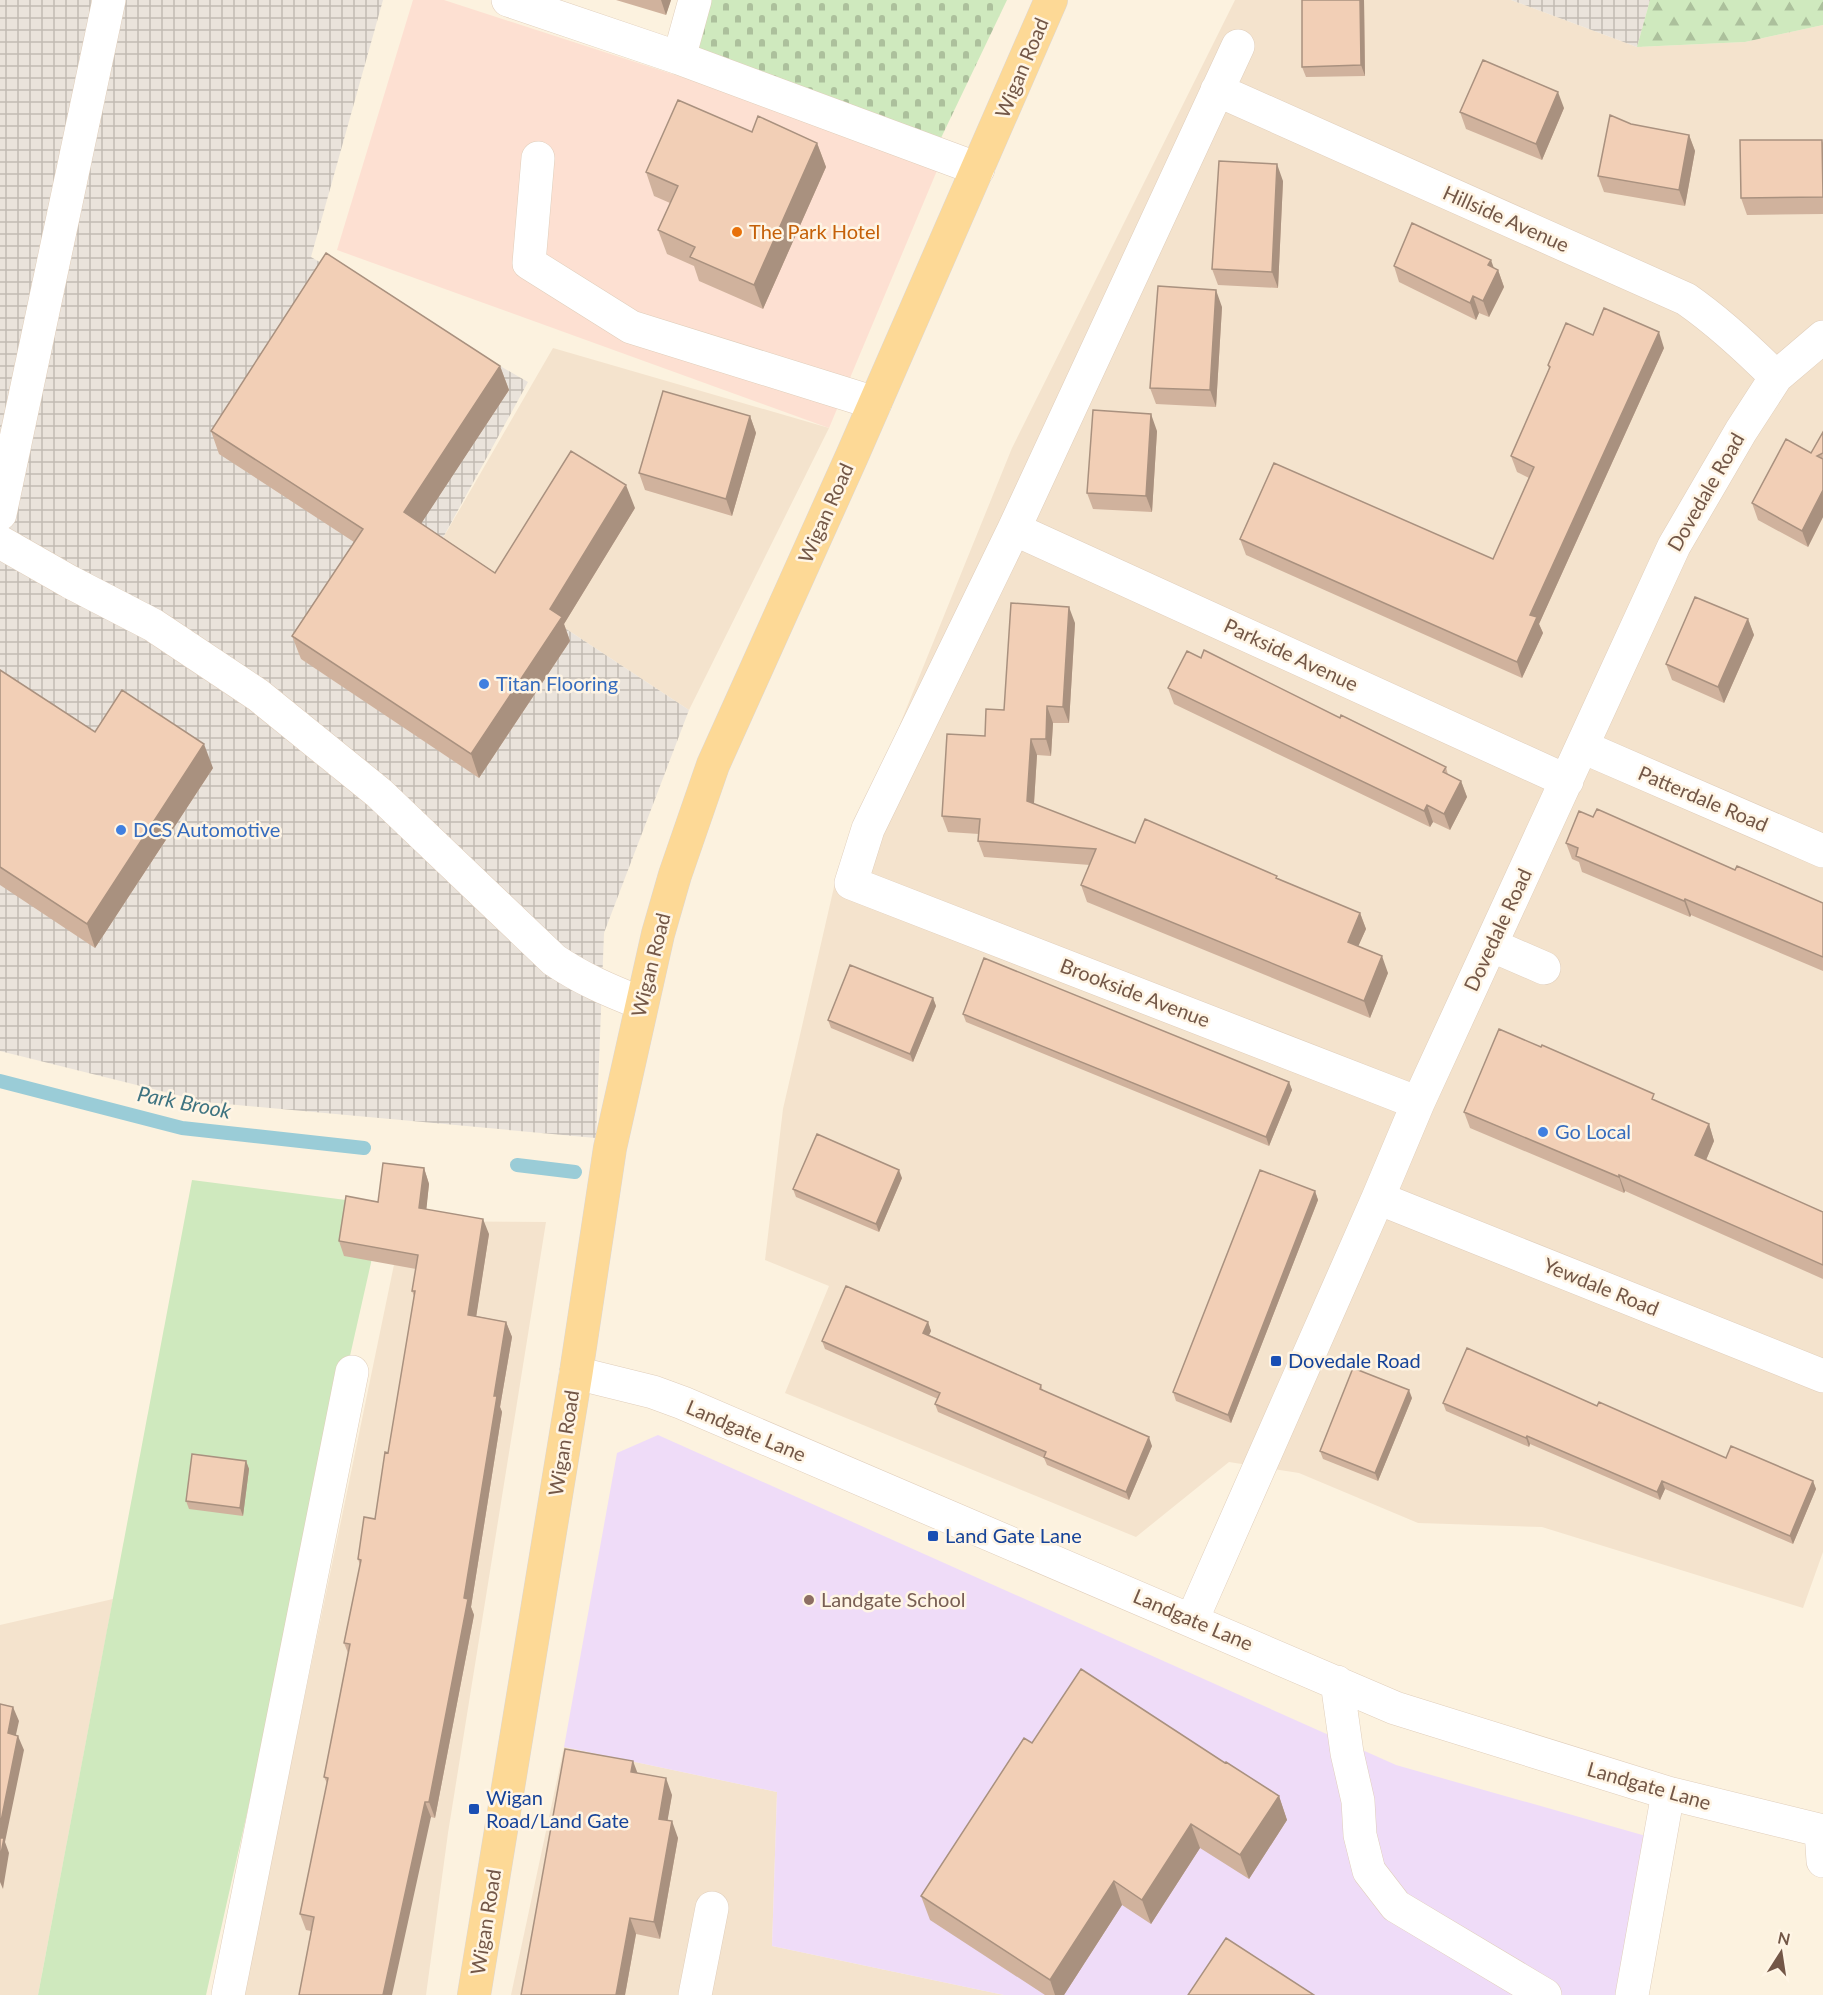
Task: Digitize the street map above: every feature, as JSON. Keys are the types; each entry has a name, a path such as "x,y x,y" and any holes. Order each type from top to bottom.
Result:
{"main road":[{"name":"Wigan Road","path":"474,1995 576,1373 610,1148 641,1003 675,875 713,765 875,403 1051,0"}],"street":[{"path":"0,514 108,0"},
{"path":"508,0 679,58 978,169"},
{"path":"679,58 694,0"},
{"path":"1014,529 1238,46"},
{"name":"Hillside Avenue","path":"1217,90 1686,299 1714,318 1776,377"},
{"path":"538,158 529,263 631,327 875,403"},
{"name":"Dovedale Road","path":"1192,1620 1418,1103 1674,546 1741,430 1776,377 1823,337"},
{"name":"Parkside Avenue","path":"1014,529 1567,781"},
{"name":"Brookside Avenue","path":"1014,529 868,829 851,883 1418,1103"},
{"path":"0,542 153,625 258,695 379,793 554,960 577,976 599,987 641,1003"},
{"name":"Patterdale Road","path":"1583,747 1823,851"},
{"path":"1491,945 1544,968"},
{"name":"Yewdale Road","path":"1378,1198 1823,1376"},
{"path":"228,1995 352,1372"},
{"name":"Landgate Lane","path":"576,1373 653,1392 683,1403 1395,1708 1822,1841"},
{"path":"1337,1682 1347,1753 1358,1801 1360,1835 1369,1871 1396,1906 1545,1995"},
{"path":"1632,1995 1668,1793"},
{"path":"695,1995 712,1908"}],"shaded area":[{"path":"0,0 383,0 311,257 528,382 439,545 689,710 604,933 596,1138 205,1102 0,1051"},
{"path":"413,0 444,0 941,161 829,428 337,250"},
{"path":"1235,0 1511,0 1637,47 1745,42 1823,25 1823,1552 1803,1608 1542,1527 1418,1523 1299,1473 1229,1462 1136,1537 785,1393 829,1286 765,1260 783,1109 834,887 1012,448"},
{"path":"1511,0 1650,0 1637,47"},
{"path":"553,348 829,428 689,710 439,545"},
{"path":"403,1221 546,1222 448,1833 426,1995 243,1995"},
{"name":"Landgate School","path":"658,1435 1396,1765 1674,1844 1645,1995 1004,1995 772,1946 777,1792 564,1747 617,1453"},
{"path":"113,1599 38,1995 0,1995 0,1625"},
{"path":"564,1747 777,1792 772,1946 1004,1995 511,1995"}],"green space":[{"path":"702,0 1007,0 941,138 690,45"},
{"path":"1650,0 1823,0 1823,25 1745,42 1637,47"},
{"path":"192,1180 384,1205 206,1995 38,1995"}],"building":[{"path":"1302,0 1360,0 1361,65 1302,67"},
{"path":"1483,60 1558,92 1536,144 1460,112"},
{"name":"The Park Hotel","path":"678,100 752,132 758,116 817,143 754,285 690,257 695,247 658,230 678,186 646,172"},
{"path":"1610,115 1631,124 1689,135 1679,190 1598,176"},
{"path":"1740,140 1822,140 1823,197 1741,198"},
{"path":"1219,161 1277,164 1272,272 1212,269"},
{"path":"1412,223 1491,260 1488,265 1498,270 1483,301 1473,296 1470,303 1394,266"},
{"path":"326,253 500,366 404,512 495,573 571,451 626,485 550,609 562,617 471,754 292,636 363,529 211,431"},
{"path":"1158,286 1216,290 1210,390 1150,388"},
{"path":"1604,308 1659,332 1530,615 1537,617 1517,662 1240,539 1274,463 1493,559 1534,467 1511,456 1550,367 1548,365 1566,323 1593,335"},
{"path":"663,391 750,416 726,499 639,473"},
{"path":"1093,410 1151,414 1146,496 1087,493"},
{"path":"1823,432 1823,453 1817,456 1823,459 1823,490 1802,531 1752,503 1786,439 1811,453"},
{"path":"1695,597 1748,619 1718,687 1666,664"},
{"path":"1011,603 1069,607 1063,707 1047,706 1046,739 1031,739 1027,801 1135,843 1145,819 1360,913 1348,942 1382,956 1364,1001 1081,885 1096,849 978,841 980,819 942,816 947,734 985,736 986,709 1004,710"},
{"path":"1204,650 1340,718 1341,715 1446,767 1443,772 1461,781 1444,814 1427,805 1424,811 1168,688 1187,651 1201,658"},
{"path":"0,670 95,732 122,690 204,744 87,924 0,867"},
{"path":"1597,809 1735,870 1737,866 1823,903 1823,957 1576,856 1578,848 1566,843 1579,811 1593,817"},
{"path":"984,958 1289,1082 1266,1137 963,1014"},
{"path":"850,965 933,998 910,1054 828,1020"},
{"path":"1499,1029 1541,1047 1542,1045 1654,1094 1652,1099 1709,1124 1695,1155 1823,1212 1823,1265 1619,1175 1619,1177 1464,1112"},
{"path":"817,1134 899,1170 876,1224 793,1189"},
{"path":"383,1163 424,1168 419,1208 483,1219 468,1315 506,1322 494,1396 497,1396 464,1598 468,1599 429,1802 425,1802 383,1995 299,1995 314,1917 300,1914 328,1778 324,1777 350,1644 344,1643 361,1560 358,1559 364,1517 375,1519 415,1291 412,1291 418,1255 339,1241 346,1196 378,1202"},
{"path":"1260,1170 1315,1191 1228,1415 1173,1392"},
{"path":"846,1286 928,1322 923,1333 1041,1385 1040,1389 1149,1437 1126,1492 1044,1457 1046,1452 935,1404 940,1393 822,1341"},
{"path":"1467,1348 1597,1406 1599,1402 1726,1458 1731,1446 1813,1481 1790,1536 1662,1481 1657,1492 1443,1403"},
{"path":"1353,1368 1409,1390 1375,1473 1320,1451"},
{"path":"192,1454 246,1461 240,1508 186,1501"},
{"path":"1081,1669 1279,1796 1240,1855 1191,1824 1142,1900 1114,1881 1050,1980 921,1896 1024,1738 1032,1743"},
{"path":"0,1704 13,1707 8,1733 18,1736 0,1826"},
{"path":"565,1749 633,1761 631,1772 666,1778 659,1819 672,1821 654,1922 630,1918 616,1995 521,1995"},
{"path":"0,1838 4,1838 0,1859"},
{"path":"1226,1938 1314,1995 1188,1995"}],"waterway":[{"name":"Park Brook","path":"0,1081 182,1128 364,1148"},
{"name":"Park Brook","path":"517,1165 575,1172"}],"place":[{"name":"The Park Hotel","path":"737,232"},
{"name":"Titan Flooring","path":"484,684"},
{"name":"DCS Automotive","path":"121,830"},
{"name":"Go Local","path":"1543,1132"},
{"name":"Dovedale Road","path":"1276,1361"},
{"name":"Land Gate Lane","path":"933,1536"},
{"name":"Landgate School","path":"809,1600"},
{"name":"Wigan Road/Land Gate","path":"474,1809"}]}
